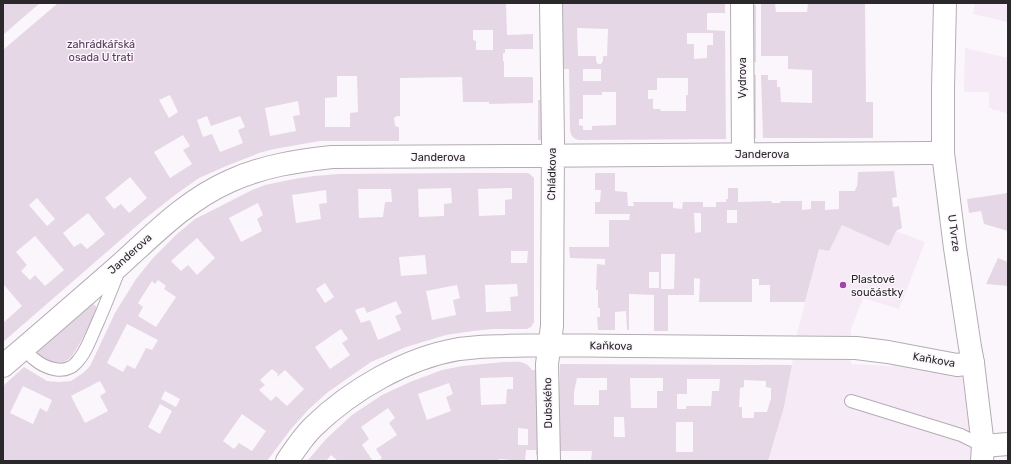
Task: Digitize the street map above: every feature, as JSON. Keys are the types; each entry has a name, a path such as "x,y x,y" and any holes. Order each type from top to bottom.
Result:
{"street":[{"name":"Chládkova","path":"550,345 552,326 551,3"},
{"name":"Vydrova","path":"742,3 743,154"},
{"name":"U Tvrze","path":"945,3 943,152 955,248 973,363 983,453"},
{"name":"Janderova","path":"3,366 122,263 172,217 199,198 229,181 261,169 296,161 332,157 928,154 943,152"},
{"name":"Kaňkova","path":"287,461 297,446 313,428 338,406 364,387 415,361 459,349 532,344 856,348 888,352 957,365 973,363"},
{"name":"Dubského","path":"549,461 547,364 550,345"},
{"path":"983,453 1008,444"}],"lane":[{"path":"24,348 35,360 57,370 70,368 76,363 82,356 87,346 110,295 122,263"},
{"path":"851,401 961,436 983,453"}],"shaded area":[{"path":"975,3 1008,3 1008,22 973,14"},
{"path":"965,48 1008,58 1008,114 989,108 989,92 964,92"},
{"path":"842,224 888,245 896,231 925,242 899,309 863,298 851,329 851,364 893,366 895,361 962,376 972,449 971,461 768,461 784,407 797,334 819,249 838,233"}],"green space":[{"path":"3,3 40,3 3,35"},
{"name":"zahrádkářská osada U trati","path":"58,3 506,3 507,35 533,34 533,49 505,49 505,53 503,53 504,77 533,77 533,103 489,104 489,102 463,102 462,77 400,78 400,116 394,118 395,125 399,127 399,141 320,141 274,149 259,153 199,178 147,217 3,342 3,321 4,322 22,306 4,285 3,286 3,50","holes":["473,30 493,30 493,50 476,50 476,41 473,40","337,76 357,76 358,112 350,113 350,127 325,127 325,98 337,97","170,95 178,112 169,118 159,100","298,101 300,115 293,116 296,131 270,136 265,108","207,116 211,126 240,116 245,127 238,130 243,143 220,152 212,134 203,137 197,120","183,135 190,146 183,150 192,164 170,178 154,152","130,177 147,198 129,213 121,204 114,209 105,198","37,198 55,219 47,226 29,205","88,213 105,234 87,249 81,243 74,247 63,233","35,236 64,270 45,286 35,275 30,280 21,271 27,265 16,252"]},
{"path":"560,3 725,3 725,13 707,13 707,30 725,31 726,139 578,140 572,136 570,130 569,69 560,69","holes":["577,28 608,29 607,56 603,56 603,61 601,64 598,64 596,61 596,56 578,56","687,33 713,33 713,45 707,45 707,58 694,59 694,44 687,44","583,69 601,69 601,81 583,81","657,78 688,78 686,111 661,111 660,109 653,109 653,99 648,99 648,90 657,90","602,92 616,92 616,125 592,126 592,130 583,130 583,126 579,125 579,119 583,119 583,95 602,95"]},
{"path":"761,3 775,3 776,12 807,12 808,3 865,3 866,102 873,102 873,138 763,138 761,75 768,75 768,80 777,80 777,87 780,87 781,102 812,103 812,70 788,69 788,56 761,56"},
{"path":"752,5 756,5 756,62 751,62"},
{"path":"751,75 756,75 756,138 752,138"},
{"path":"538,100 544,100 544,140 538,140"},
{"path":"894,171 897,197 892,198 893,207 899,206 902,228 896,231 889,246 842,225 829,251 819,249 805,302 770,302 770,285 759,285 759,279 752,279 752,302 699,302 700,279 694,278 694,295 668,295 668,331 654,331 654,295 629,294 629,330 627,330 626,311 615,312 615,330 598,330 597,317 600,317 600,308 598,308 598,290 596,290 597,264 605,265 605,259 570,258 569,247 609,247 609,220 629,220 630,214 595,214 595,202 600,202 601,190 595,190 595,173 615,173 615,191 627,192 628,206 634,206 633,202 673,202 673,208 682,209 683,202 703,202 703,207 716,207 716,202 726,202 726,199 728,199 728,188 738,188 738,202 771,201 772,203 780,203 781,201 802,201 802,210 811,209 811,201 825,201 825,210 839,209 839,191 855,191 857,187 858,172","holes":["727,210 737,210 737,223 727,223","694,213 701,213 701,232 695,233","661,254 675,254 674,289 661,289","649,272 659,272 659,288 649,288"]},
{"path":"528,173 531,175 534,178 534,322 531,327 527,329 493,329 446,335 406,347 371,362 328,392 309,409 291,429 267,461 3,461 3,386 24,367 47,381 71,381 83,373 90,366 115,313 136,279 153,258 177,234 195,219 265,185 314,176 339,174","holes":["451,188 452,203 444,204 444,216 419,217 418,189","512,188 512,199 505,200 505,215 479,216 478,189","358,189 391,189 392,202 385,202 383,217 359,218","326,190 327,203 319,204 321,219 296,223 292,195","258,203 263,215 257,219 262,231 241,242 229,218","197,238 215,258 197,275 188,265 181,271 171,261","511,251 528,251 527,263 511,263","425,255 427,274 401,276 399,257","158,280 166,286 164,289 176,297 156,327 138,316 143,307 138,303 152,281 155,284","325,283 334,297 325,303 316,289","517,284 518,296 510,297 511,311 486,312 485,285","457,285 460,298 453,300 456,315 432,320 426,291","396,301 402,313 395,316 401,330 378,340 370,320 361,323 355,310 364,307 367,313","127,324 158,340 152,350 146,348 135,369 127,365 123,372 107,363","341,329 348,339 342,343 350,355 330,369 315,347","272,369 278,374 277,377 285,370 304,389 287,406 276,396 271,401 259,390 265,385 260,380","100,381 106,392 100,396 108,411 85,423 71,396","23,386 52,400 47,412 40,408 33,424 10,413","165,391 180,399 176,407 161,399","160,404 172,411 160,434 148,427","242,414 266,431 252,451 239,443 234,449 223,441"]},
{"path":"1008,193 1008,231 984,224 981,211 969,213 967,199"},
{"path":"998,258 1008,262 1008,286 986,284"},
{"path":"89,303 96,307 97,315 72,356 68,360 58,363 53,363 44,359 36,351"},
{"path":"516,362 526,364 532,370 540,370 542,455 536,455 536,450 526,450 525,461 499,459 498,461 378,461 382,458 376,449 397,435 389,423 395,418 388,408 361,427 369,439 362,445 373,461 338,461 331,455 326,461 307,461 327,438 352,415 382,395 410,382 442,370 462,366","holes":["513,377 513,389 507,389 506,404 481,405 480,378","449,383 453,394 446,397 451,411 427,420 418,394","518,428 528,429 528,445 518,445"]},
{"path":"560,364 792,365 784,407 768,461 591,461 592,451 558,451","holes":["577,378 607,378 607,390 599,390 599,405 574,405 574,392","630,378 663,378 663,391 657,391 657,408 631,408","687,379 720,379 719,391 712,391 711,406 686,406 686,409 677,409 677,394 687,394","744,380 766,381 766,387 771,388 771,398 767,412 754,412 754,418 742,418 742,407 739,407 740,388 744,387","614,417 624,417 625,437 614,437","676,422 693,422 693,452 676,452"]}],"place":[{"name":"Plastové součástky","path":"843,285"}]}
